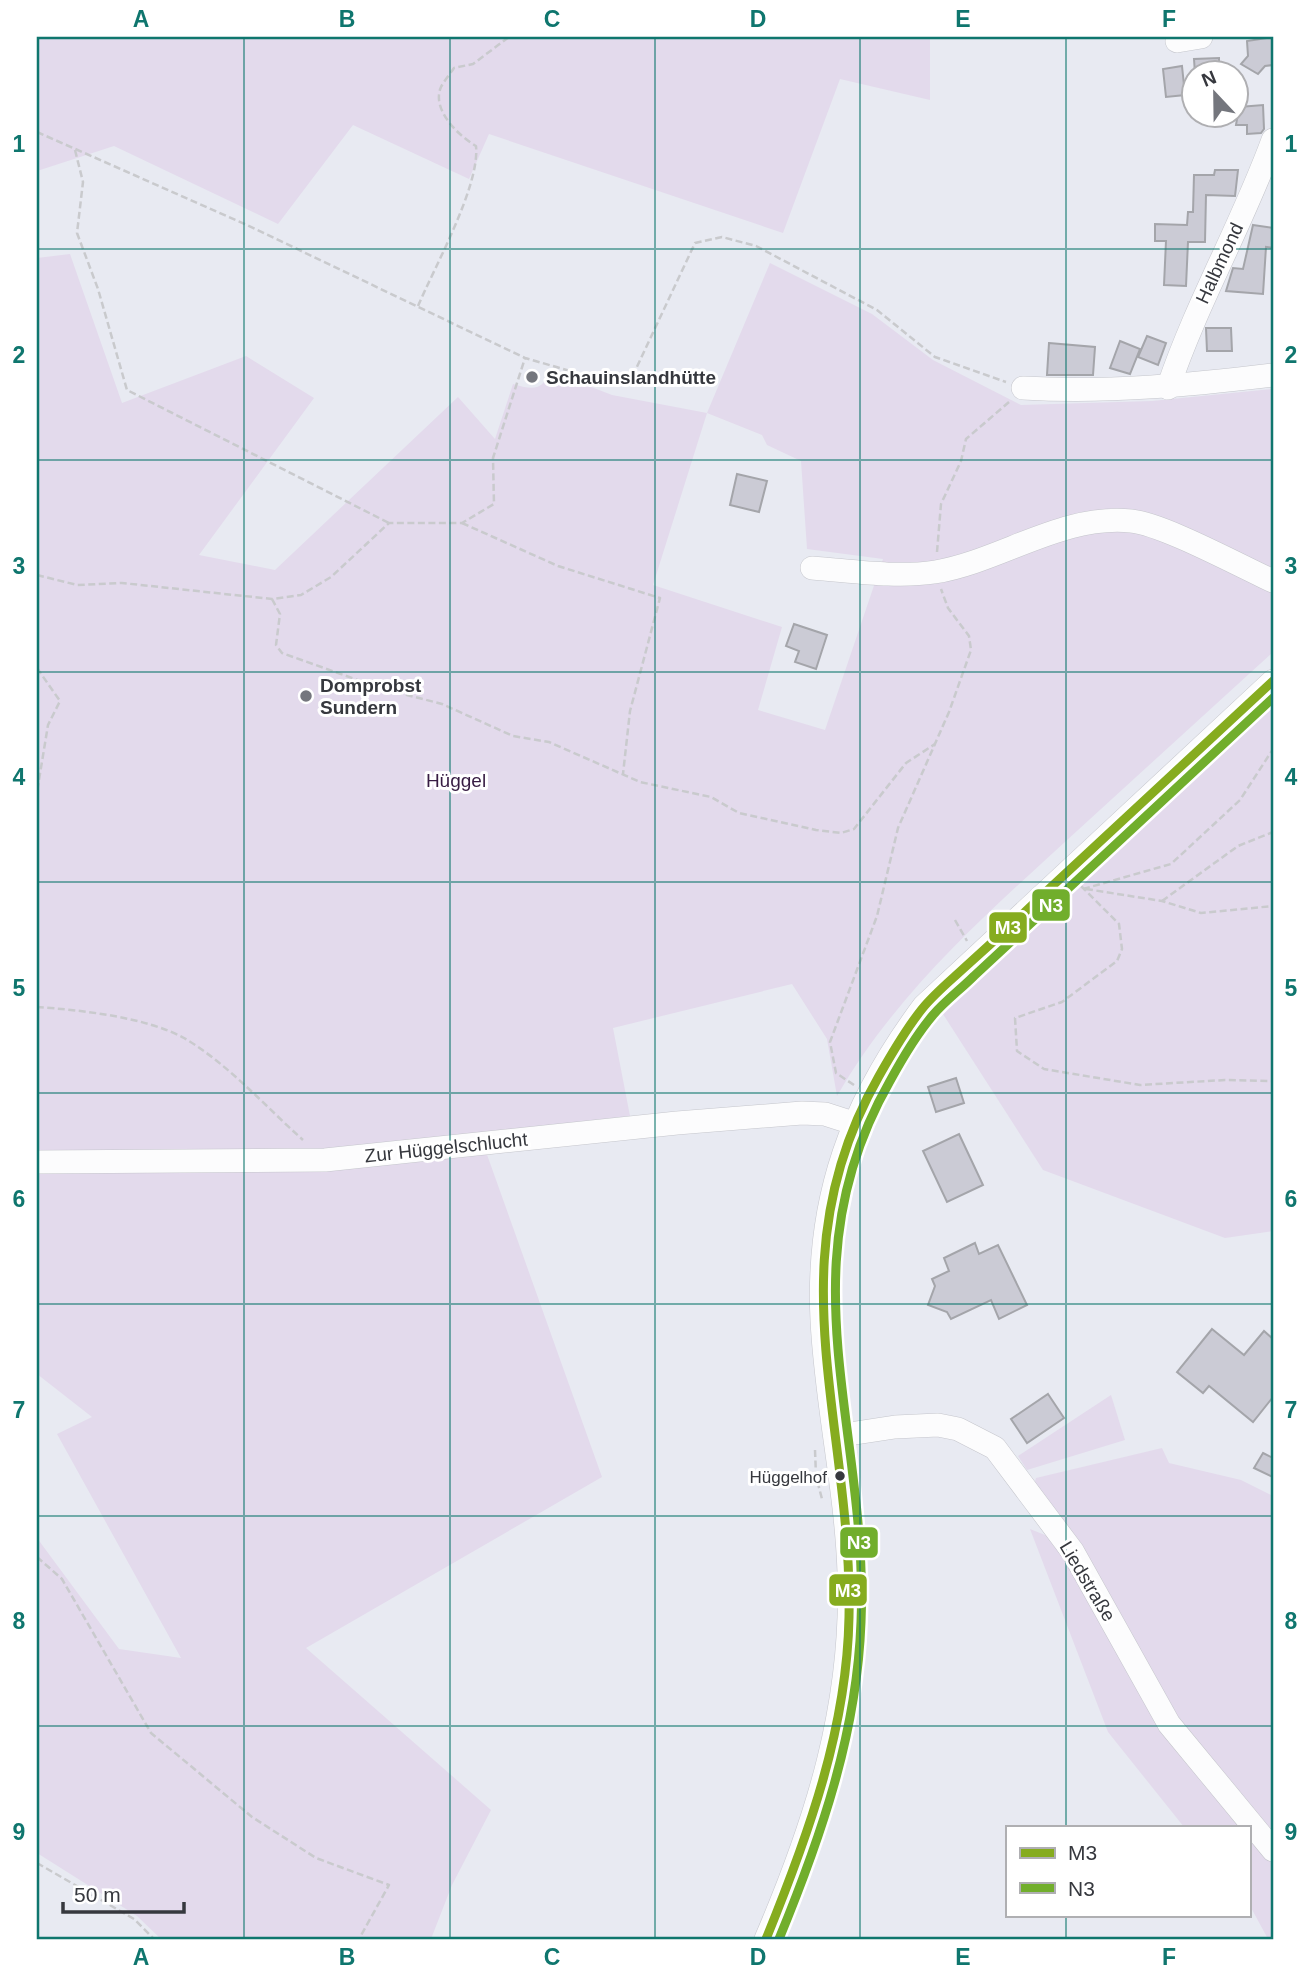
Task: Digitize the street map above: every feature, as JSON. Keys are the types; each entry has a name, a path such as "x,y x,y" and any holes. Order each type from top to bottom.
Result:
{"street":[{"path":"1177,41 1201,37"},
{"name":"Halbmond","path":"1168,388 1187,331 1259,180 1273,140"},
{"path":"1023,388 1090,392 1168,388 1273,375"},
{"path":"812,568 895,574 936,572 1066,528 1106,520 1134,521 1273,581"},
{"path":"766,1939 801,1859 817,1809 839,1713 846,1658 849,1573 825,1437 822,1251 835,1178 853,1123 897,1042 933,997 1273,681"},
{"name":"Zur Hüggelschlucht","path":"37,1162 326,1160 677,1123 802,1113 825,1114 853,1123"},
{"name":"Liedstraße","path":"825,1437 895,1427 938,1425 958,1429 995,1448 1073,1552 1169,1724 1273,1850"}],"path":[{"path":"418,306 470,192 477,153 476,146 457,135 441,107 440,89 454,68 463,68 483,58 509,37"},
{"path":"37,132 418,306 525,358 619,385 635,371 695,243 722,237 756,246 877,310 935,357 1023,388 965,439 961,461 941,504 936,572 948,608 969,636 971,650 935,744 898,828 877,916 830,1042 836,1073 856,1086"},
{"path":"75,149 83,182 77,233 98,289 127,390 389,523 462,523 558,565 660,598 630,711 622,774"},
{"path":"462,523 495,505 493,458 525,358"},
{"path":"37,575 77,585 122,583 272,598 301,595 331,577 389,523"},
{"path":"272,598 280,614 276,645 282,653 380,688 442,704 513,736 549,742 640,782 711,797 739,813 841,833 854,829 906,763 935,744"},
{"path":"37,668 60,701 48,725 37,792"},
{"path":"1083,889 1171,864 1240,800 1273,749"},
{"path":"1163,901 1238,846 1273,832"},
{"path":"1083,889 1163,901 1201,913 1273,906"},
{"path":"1083,889 1119,924 1122,949 1117,961 1062,1002 1015,1018 1017,1051 1044,1069 1140,1085 1225,1080 1273,1081"},
{"path":"955,920 969,943"},
{"path":"37,1007 92,1011 181,1037 204,1051 326,1160"},
{"path":"824,1509 816,1476 825,1437"},
{"path":"37,1557 62,1579 152,1733 252,1817 316,1858 389,1885 359,1939"},
{"path":"37,1863 134,1919 154,1939"}],"green space":[{"path":"37,37 930,37 930,100 840,79 783,233 489,134 469,179 353,125 278,224 114,146 37,171"},
{"name":"Hüggel","path":"70,254 122,403 246,356 314,398 199,555 275,570 458,397 495,439 513,384 536,387 544,382 550,371 612,395 707,413 770,263 872,314 933,360 1021,405 1152,401 1273,389 1273,652 971,929 885,1025 837,1096 827,1039 792,984 613,1028 630,1116 338,1150 37,1154 37,258","holes":["707,413 762,435 767,445 801,461 807,549 883,559 825,730 758,710 782,627 653,585"]},
{"path":"1273,695 1273,1231 1225,1238 1043,1170 941,1011 1114,840"},
{"path":"485,1149 602,1477 306,1648 491,1810 452,1885 431,1939 161,1939 137,1916 37,1853 37,1538 119,1649 181,1658 57,1434 92,1417 37,1374 37,1172"},
{"path":"1111,1395 1125,1440 1027,1470 1018,1456"},
{"path":"1162,1448 1169,1463 1241,1480 1273,1496 1273,1939 1268,1939 1250,1906 1250,1826 1183,1826 1108,1732 1030,1529 1075,1547 1034,1485 1036,1478"}],"building":[{"path":"1273,37 1273,65 1265,66 1258,74 1250,69 1250,60 1244,60 1248,56 1247,41"},
{"path":"1219,58 1219,60 1194,60"},
{"path":"1180,66 1180,96 1166,97 1163,69"},
{"path":"1263,105 1264,129 1261,133 1247,134 1247,130 1250,130 1250,106"},
{"path":"1215,170 1238,170 1235,196 1206,195 1205,242 1188,242 1186,286 1164,285 1166,241 1155,241 1155,224 1187,225 1188,212 1193,212 1194,175 1214,175"},
{"path":"1253,225 1273,228 1273,248 1266,247 1263,294 1226,291 1233,268 1243,269"},
{"path":"1206,328 1231,328 1232,351 1207,351"},
{"path":"1147,336 1166,343 1158,365 1138,357"},
{"path":"1120,341 1140,349 1130,374 1110,368"},
{"path":"1049,343 1095,347 1093,375 1047,375"},
{"path":"737,474 767,481 759,512 730,505"},
{"path":"794,624 827,635 816,669 795,662 799,651 786,646"},
{"path":"956,1078 964,1103 936,1112 928,1087"},
{"path":"959,1134 983,1185 947,1202 923,1151"},
{"path":"975,1243 979,1254 998,1245 1027,1305 999,1319 991,1300 951,1319 947,1312 928,1305 935,1286 932,1279 949,1271 944,1258"},
{"path":"1212,1329 1244,1355 1264,1331 1273,1339 1273,1397 1253,1422 1209,1386 1203,1393 1177,1372"},
{"path":"1048,1394 1064,1418 1027,1443 1011,1419"},
{"path":"1263,1453 1273,1458 1273,1477 1254,1468"}],"transit line":[{"name":"M3","path":"766,1939 823,1781 847,1659 847,1546 825,1344 824,1278 830,1212 847,1145 879,1076 927,1003 1273,681"},
{"name":"N3","path":"779,1939 809,1862 834,1784 858,1663 861,1622 860,1551 838,1349 835,1284 841,1218 858,1150 890,1081 915,1039 938,1010 1273,698"}],"place":[{"name":"Schauinslandhütte","path":"532,377"},
{"name":"Domprobst Sundern","path":"306,696"},
{"name":"Hüggelhof","path":"840,1476"}]}
